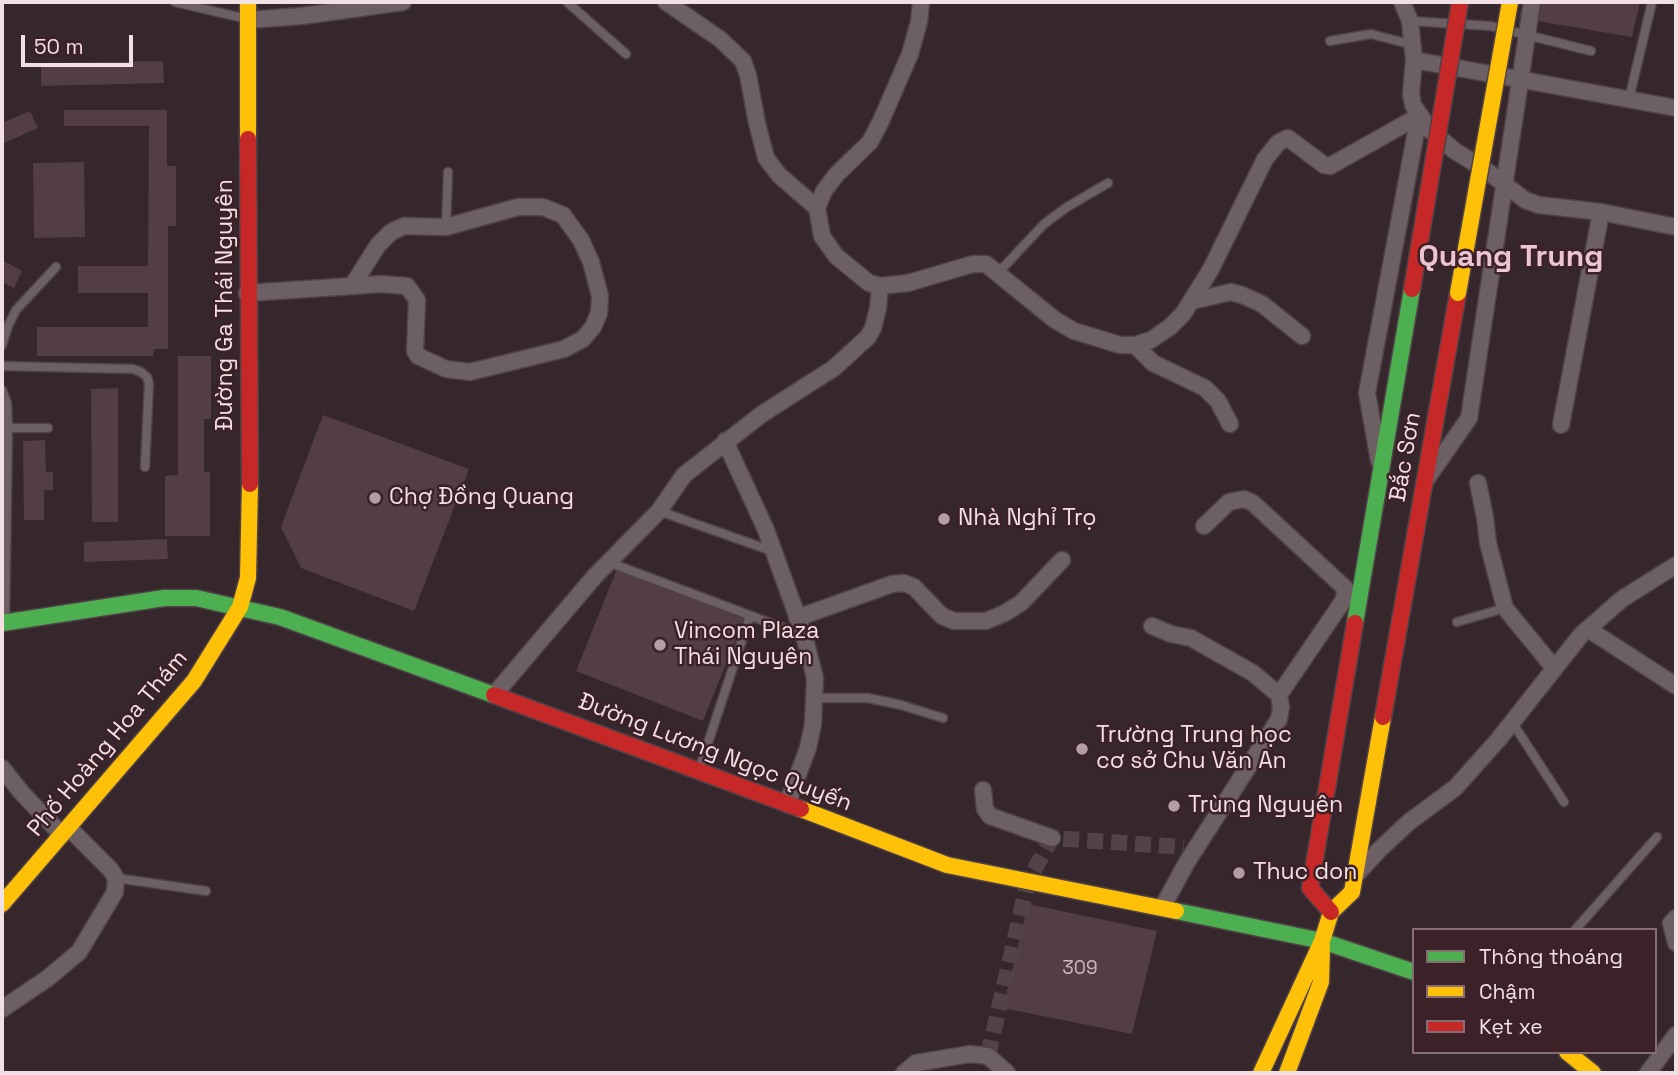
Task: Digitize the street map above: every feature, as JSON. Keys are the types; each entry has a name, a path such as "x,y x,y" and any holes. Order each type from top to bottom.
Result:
{"main road":[{"name":"Đường Ga Thái Nguyên","path":"240,607 248,578 250,463 247,293 248,2"},
{"name":"Bắc Sơn","path":"1331,912 1310,887 1460,2"},
{"name":"Bắc Sơn","path":"1322,941 1331,912 1352,892 1510,2"},
{"name":"Đường Lương Ngọc Quyến","path":"4,622 164,598 196,598 240,607 280,617 494,695 947,865 1322,941 1412,971"},
{"name":"Phố Hoàng Hoa Thám","path":"2,904 194,681 240,607"},
{"path":"1261,1073 1322,941"},
{"path":"1287,1073 1321,982 1322,941"},
{"path":"1569,1054 1593,1073"}],"street":[{"path":"248,20 302,16 403,2"},
{"path":"666,2 720,39 743,61 766,158 779,175 817,208"},
{"path":"921,2 919,22 910,54 881,121 870,142 836,175 824,191 817,208 822,236 836,256 869,283 880,286 908,283 973,264 986,264 1055,320 1074,331 1120,345 1135,345 1151,340 1170,327 1192,301 1211,269 1265,159 1278,142 1288,138 1324,165 1330,166 1419,116"},
{"path":"1402,2 1410,21 1413,105 1430,130 1455,151 1525,200 1539,205 1601,212 1676,228"},
{"path":"1410,21 1417,2"},
{"path":"1425,481 1469,418 1532,2"},
{"path":"1413,53 1521,80 1676,108"},
{"path":"1381,471 1367,393 1419,116"},
{"path":"247,293 352,286 407,286 417,300 415,351 423,360 446,369 470,372 564,349 583,339 593,327 599,313 600,296 591,262 581,240 563,215 543,206 518,208 446,227 404,226 391,232 378,245 352,286"},
{"path":"1561,425 1601,212"},
{"path":"494,695 555,621 659,511 684,475 761,414 834,368 858,348 873,328 880,286"},
{"path":"1192,301 1231,292 1242,295 1262,304 1301,336"},
{"path":"1135,345 1153,363 1205,388 1218,401 1230,424"},
{"path":"725,441 766,530 804,635 816,678 816,698 808,748 787,804"},
{"path":"1478,483 1488,543 1505,608 1554,668"},
{"path":"1205,526 1229,502 1244,499 1253,503 1346,589 1343,601 1279,695"},
{"path":"797,618 892,584 904,583 914,587 942,615 954,621 986,621 1021,603 1062,560"},
{"path":"1354,877 1409,822 1455,788 1588,629 1622,599 1676,565"},
{"path":"1152,626 1191,638 1253,673 1279,695 1281,706 1279,719 1187,862 1162,908"},
{"path":"1588,629 1676,686"},
{"path":"2,768 21,792 116,878 115,892 79,951 48,978 2,1009"},
{"path":"983,790 985,809 990,816 1052,838"},
{"path":"1676,918 1671,923 1676,943"},
{"path":"1648,1073 1676,1035"},
{"path":"904,1073 916,1063 970,1054 988,1056 1007,1073"}],"lane":[{"path":"175,2 248,20"},
{"path":"567,2 626,54"},
{"path":"1629,99 1652,2"},
{"path":"1410,21 1483,24 1591,51"},
{"path":"1330,41 1371,34 1413,53"},
{"path":"446,227 447,172"},
{"path":"998,273 1044,224 1108,183"},
{"path":"2,345 16,310 56,267"},
{"path":"2,366 133,369 141,372 147,377 149,384 145,467"},
{"path":"2,390 7,403 4,622"},
{"path":"5,428 48,428"},
{"path":"659,511 773,551"},
{"path":"608,562 804,635"},
{"path":"1457,622 1505,608"},
{"path":"699,770 750,616"},
{"path":"816,698 868,698 943,718"},
{"path":"1512,722 1564,802"},
{"path":"1577,928 1657,837"},
{"path":"116,878 206,891"}],"building":[{"path":"1523,2 1640,2 1632,37 1519,18"},
{"path":"163,61 164,83 41,86 41,63"},
{"path":"64,110 167,110 167,166 176,166 176,226 168,226 168,349 154,349 153,356 37,356 37,327 148,327 148,293 78,293 78,266 148,266 149,126 64,126"},
{"path":"30,111 38,128 2,144 2,123"},
{"path":"84,162 85,237 34,238 33,163"},
{"path":"2,260 22,271 14,288 2,282"},
{"path":"178,356 211,356 211,419 204,419 204,472 210,472 210,536 165,536 165,476 178,475"},
{"path":"118,388 118,522 92,522 91,389"},
{"name":"Chợ Đồng Quang","path":"323,415 469,469 414,611 301,568 281,527"},
{"path":"45,440 46,472 53,472 53,490 44,490 44,520 24,520 23,441"},
{"path":"167,539 168,559 84,562 84,542"},
{"name":"Vincom Plaza Thái Nguyên","path":"617,569 744,619 703,721 576,671"},
{"path":"1028,904 1157,931 1132,1034 1003,1008"}],"tunnel":[{"path":"988,1056 1028,881 1052,838 1184,847"}],"traffic: fast":[{"path":"1355,623 1412,289"},
{"path":"2,623 164,598 196,598 280,617 494,695"},
{"path":"1176,911 1322,941 1412,971"}],"traffic: slow":[{"path":"248,2 248,139"},
{"path":"1458,293 1510,2"},
{"path":"2,904 194,681 240,607 248,578 250,484"},
{"path":"1261,1073 1322,941 1331,912 1352,892 1383,717"},
{"path":"801,809 947,865 1176,911"},
{"path":"1287,1073 1321,982 1322,947"},
{"path":"1569,1054 1593,1073"}],"traffic: jam":[{"path":"1412,289 1460,2"},
{"path":"248,139 250,484"},
{"path":"1383,717 1458,293"},
{"path":"1331,912 1310,888 1355,623"},
{"path":"494,695 801,809"}],"place":[{"name":"Chợ Đồng Quang","path":"375,498"},
{"name":"Nhà Nghỉ Trọ","path":"944,519"},
{"name":"Vincom Plaza Thái Nguyên","path":"660,645"},
{"name":"Trường Trung học cơ sở Chu Văn An","path":"1082,749"},
{"name":"Trùng Nguyên","path":"1174,806"},
{"name":"Thuc don","path":"1239,873"}],"district":[{"name":"Quang Trung","path":"1511,258"}]}
